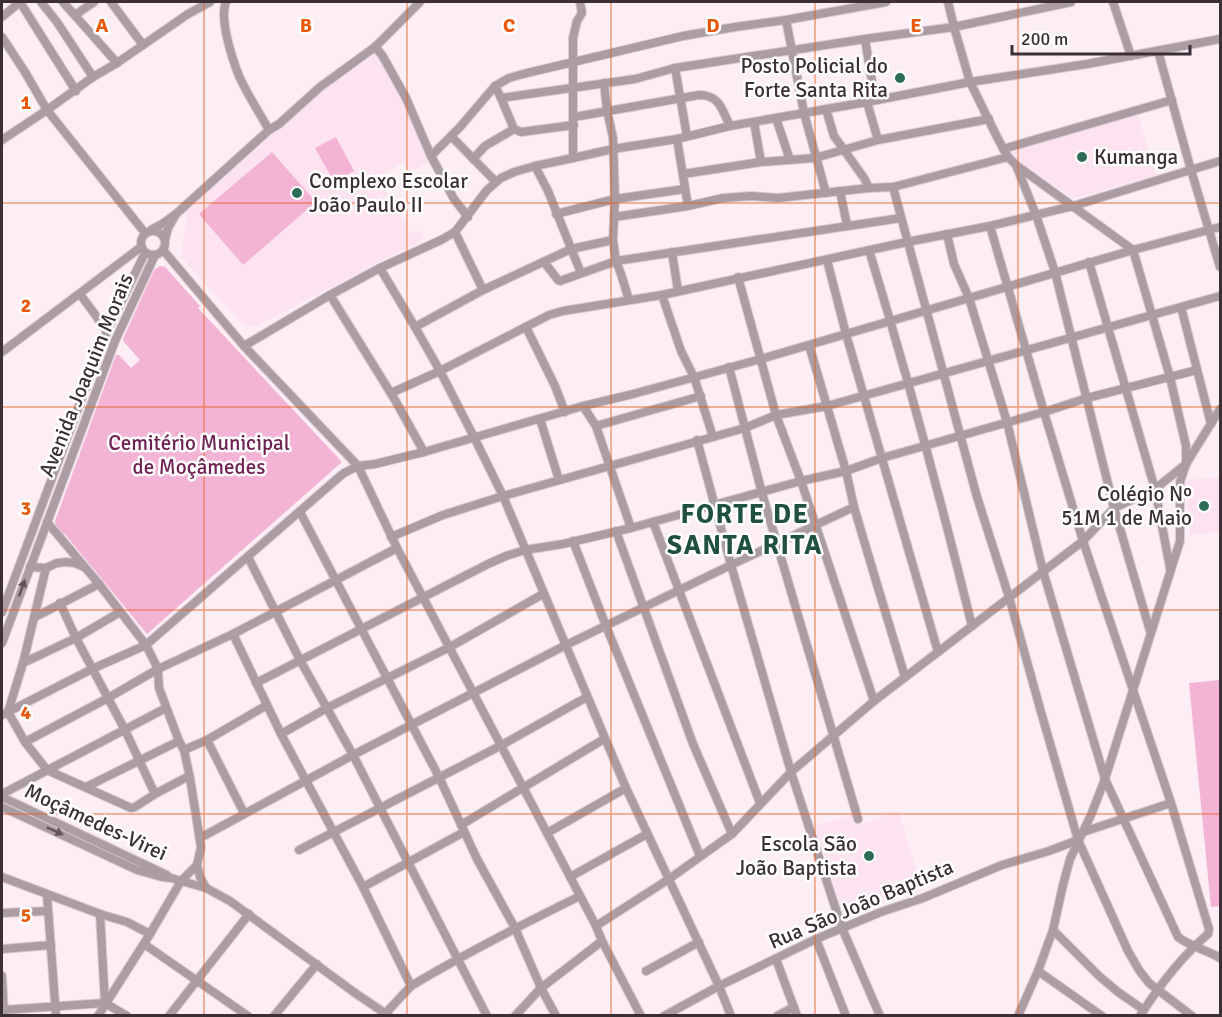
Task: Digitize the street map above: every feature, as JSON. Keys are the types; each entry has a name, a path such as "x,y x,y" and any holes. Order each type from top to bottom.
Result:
{"street":[{"path":"2,17 20,2 76,91"},
{"path":"41,2 93,77"},
{"path":"63,2 117,63"},
{"path":"75,15 94,2"},
{"path":"111,2 143,45"},
{"path":"2,140 76,91 93,77 210,2"},
{"path":"226,2 224,8 226,28 239,76 269,130"},
{"path":"143,250 141,240 147,232 176,214 320,87 375,47 420,2"},
{"path":"573,158 573,38 582,13 580,2"},
{"path":"430,156 495,86 509,78 683,36 886,2"},
{"path":"948,2 970,82 1008,157 1132,250 1170,377 1186,446 1186,464"},
{"path":"501,98 635,79 675,68 954,27 1071,2"},
{"path":"1113,2 1131,56"},
{"path":"786,20 804,113 826,193"},
{"path":"2,37 47,110 147,232"},
{"path":"865,39 871,101 878,140"},
{"path":"244,346 330,295 455,232 488,190 501,178 514,172 613,149 677,139 730,126 1221,39"},
{"path":"375,47 382,54 406,98 430,156 454,199 468,217"},
{"path":"1158,51 1221,267"},
{"path":"675,68 687,136"},
{"path":"604,83 613,138 615,198 613,240 616,261 628,300"},
{"path":"495,86 514,129 521,132 574,121 607,110 699,95 707,95 719,103 730,126"},
{"path":"1003,149 1172,100"},
{"path":"825,109 834,136 864,178 868,188"},
{"path":"776,118 790,160"},
{"path":"683,174 761,162 815,158 878,140 989,119"},
{"path":"754,122 761,162"},
{"path":"473,159 485,146 514,129"},
{"path":"450,136 496,182"},
{"path":"677,139 688,206"},
{"path":"614,217 738,196 778,198 892,187 1008,157"},
{"path":"391,393 440,371 549,315 563,311 662,295 990,226 1073,206 1221,161"},
{"path":"1016,165 1055,272 1114,508 1150,633"},
{"path":"535,166 548,191 581,273"},
{"path":"892,187 977,497 1009,597 1078,840 1128,951 1139,970 1157,989 1192,1016"},
{"path":"556,214 615,198 685,189"},
{"path":"840,191 847,225"},
{"path":"143,250 154,255 163,250 168,228 176,214"},
{"path":"544,262 559,281 616,261 901,218"},
{"path":"990,226 1083,541 1171,803 1209,930 1208,934 1194,946 1157,989 1142,1013 1099,976 1053,930"},
{"path":"5,714 92,669 146,645 338,478 358,466 424,452 809,345 1089,262 1221,227"},
{"path":"147,232 157,231 165,240"},
{"path":"455,232 483,290"},
{"path":"947,234 954,264 969,298 1008,422 1043,571 1105,779 1178,937 1221,958"},
{"path":"416,327 483,290 572,249 613,240"},
{"path":"2,352 143,250"},
{"name":"Avenida Joaquim Morais","path":"2,612 107,331 143,250"},
{"path":"163,250 244,346 358,466 391,537 641,1016"},
{"path":"869,250 943,507 972,626"},
{"path":"672,252 678,291"},
{"name":"Avenida Joaquim Morais","path":"2,643 115,341 154,255"},
{"path":"827,260 846,334 938,652"},
{"path":"1089,262 1155,489 1171,569"},
{"path":"380,268 440,371 503,496 604,739 731,1016"},
{"path":"738,278 776,415 801,481 874,701"},
{"path":"80,294 107,331"},
{"path":"330,295 391,393 424,452"},
{"path":"662,295 681,351 694,377 713,437"},
{"path":"391,537 443,516 503,496 745,428 776,415 827,406 1221,296"},
{"path":"1181,307 1211,424"},
{"path":"526,327 565,412"},
{"path":"809,345 905,677"},
{"path":"729,367 762,493 858,819"},
{"path":"256,682 506,556 631,528 801,481 846,471 882,458 1087,398 1197,369"},
{"path":"596,426 700,396"},
{"path":"583,406 596,426 631,528"},
{"path":"1021,1015 1053,930 1070,859 1105,779 1180,541 1180,482 1186,464 1221,409"},
{"path":"540,419 559,480"},
{"path":"697,440 791,772 842,928 880,1016"},
{"path":"596,926 669,879 732,834 791,772 874,701 1083,541 1114,508 1155,489 1186,464"},
{"path":"200,838 353,755 566,645 854,507"},
{"path":"300,512 439,777 477,859 514,928 556,1016"},
{"path":"47,522 146,645 158,669 159,688 184,750 200,838 201,847 197,865 206,888"},
{"path":"653,522 760,803"},
{"path":"616,531 693,744 732,834"},
{"path":"573,541 700,856"},
{"path":"25,742 158,669 233,634 397,548"},
{"path":"248,557 487,1016"},
{"path":"30,567 46,568 66,562 85,567"},
{"path":"5,714 23,663 46,568"},
{"path":"35,617 99,584"},
{"path":"281,734 327,708 450,647 543,594"},
{"path":"60,603 155,794"},
{"path":"23,663 76,638 120,612"},
{"path":"233,634 305,782 363,887 411,986"},
{"path":"299,850 500,746 587,697"},
{"path":"184,750 207,740 267,705"},
{"path":"2,795 166,708"},
{"path":"5,714 47,770 131,808 189,776"},
{"path":"363,887 408,863 523,788 604,739"},
{"path":"207,740 244,813"},
{"path":"86,787 179,741"},
{"path":"547,833 626,788"},
{"name":"Moçâmedes-Virei","path":"2,795 171,878"},
{"path":"1083,832 1171,803"},
{"name":"Moçâmedes-Virei","path":"2,807 137,870 171,878"},
{"path":"570,877 647,834"},
{"name":"Rua São João Baptista","path":"664,1016 719,986 816,939 1002,865 1078,840"},
{"path":"98,1016 181,881 197,865"},
{"path":"2,877 127,922 150,934"},
{"path":"171,878 206,888 230,901 386,1015 411,986 457,958 580,896"},
{"path":"47,895 56,1016"},
{"path":"2,913 48,911"},
{"path":"100,914 105,1003"},
{"path":"169,1016 249,914"},
{"path":"816,939 846,1016"},
{"path":"515,1016 541,988 602,941"},
{"path":"646,971 699,942"},
{"path":"144,944 248,1016"},
{"path":"2,949 51,945"},
{"path":"776,959 797,1016"},
{"path":"274,1016 317,964"},
{"path":"1038,971 1102,1016"},
{"path":"2,976 3,1012 105,1003 127,1016"},
{"path":"777,1016 794,1007"}],"shaded area":[{"name":"Complexo Escolar João Paulo II","path":"377,53 431,160 409,173 403,162 378,176 410,234 419,230 424,239 254,327 245,327 181,257 188,210 324,88"},
{"name":"Kumanga","path":"1138,114 1156,175 1073,199 1011,155 1011,150"},
{"name":"Colégio Nº 51M 1 de Maio","path":"1220,477 1220,532 1190,535 1185,480"},
{"name":"Escola São João Baptista","path":"898,811 922,886 844,917 815,826 853,814 857,826"}],"green space":[{"path":"336,137 354,171 334,182 315,148"},
{"path":"272,152 316,202 243,265 199,214"},
{"name":"Cemitério Municipal de Moçâmedes","path":"160,266 165,267 200,306 198,308 342,462 147,634 64,533 63,535 57,528 55,521 116,355 119,355 131,368 140,360 123,339 154,270"},
{"path":"1220,680 1220,906 1211,907 1189,683"}],"place":[{"name":"Posto Policial do Forte Santa Rita","path":"900,78"},
{"name":"Kumanga","path":"1082,157"},
{"name":"Complexo Escolar João Paulo II","path":"297,193"},
{"name":"Colégio Nº 51M 1 de Maio","path":"1204,506"},
{"name":"Escola São João Baptista","path":"869,856"}],"district":[{"name":"FORTE DE SANTA RITA","path":"745,530"}]}
